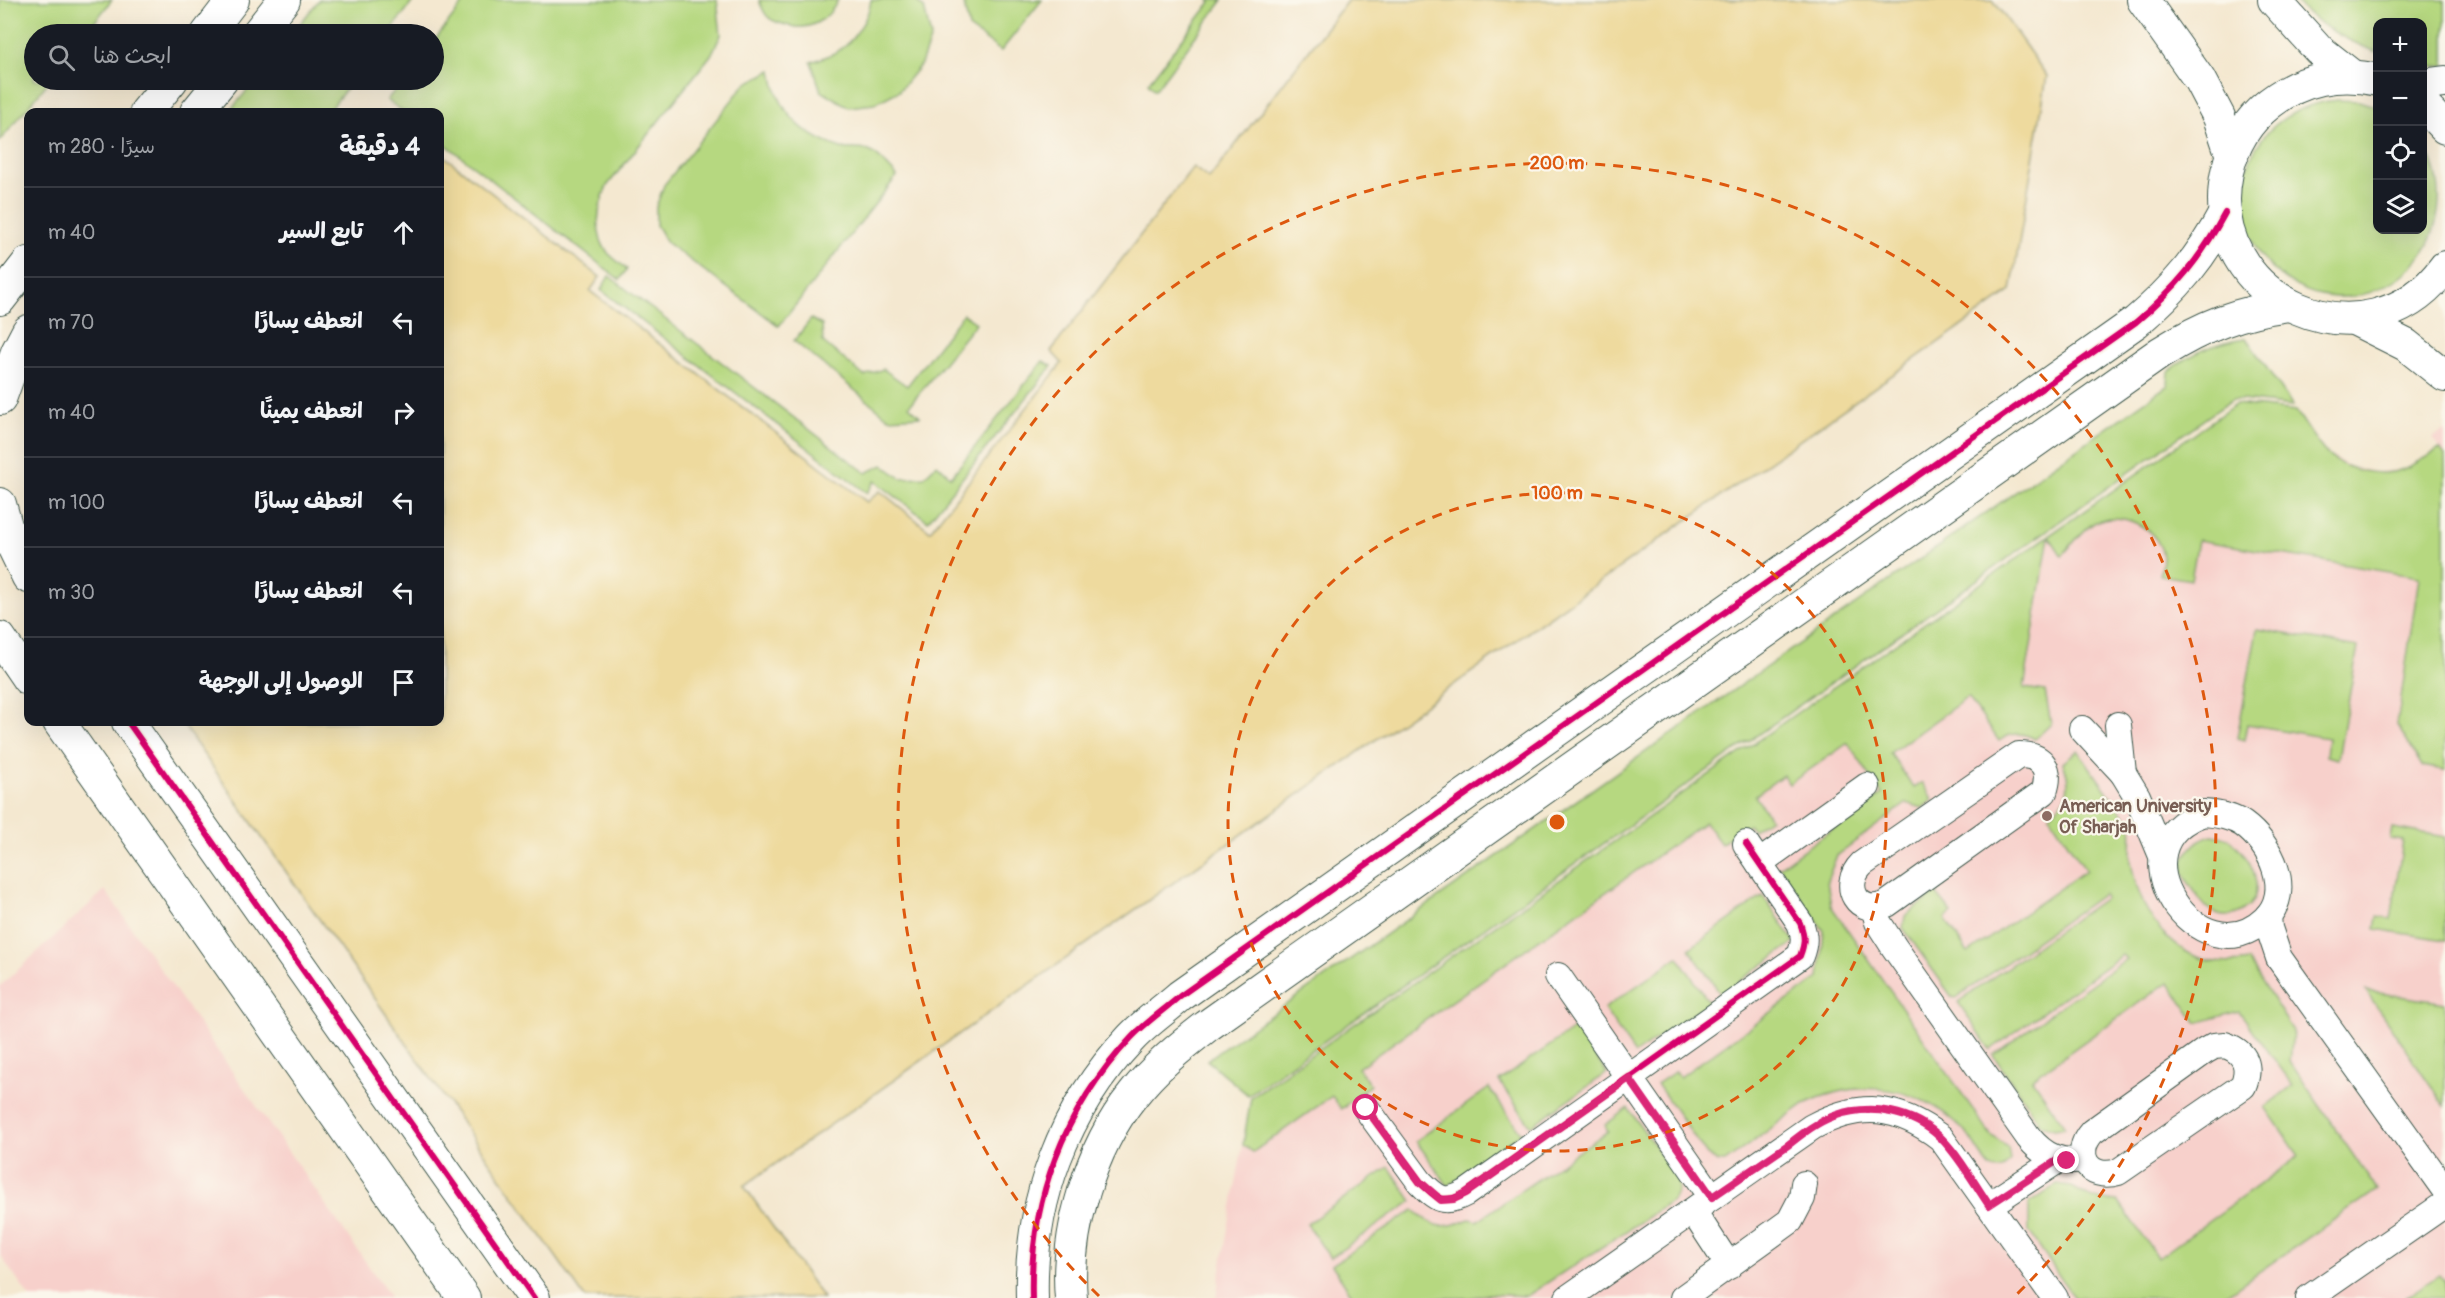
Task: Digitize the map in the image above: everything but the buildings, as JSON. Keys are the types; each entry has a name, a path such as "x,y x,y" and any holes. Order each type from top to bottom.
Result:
{"street":[{"path":"215,24 233,0"},
{"path":"265,24 284,0"},
{"path":"2143,0 2199,79 2218,117 2232,156"},
{"path":"2274,0 2304,36 2334,63 2365,78"},
{"path":"2365,78 2313,81 2277,98 2265,107 2246,129 2232,156 2226,178 2225,213 2232,242 2246,267 2265,289 2289,305 2321,317 2354,319 2382,314 2408,302 2430,284 2445,267"},
{"path":"2427,84 2445,82"},
{"path":"149,108 164,90"},
{"path":"199,108 214,90"},
{"path":"2427,109 2445,128"},
{"path":"1032,1298 1031,1264 1040,1202 1060,1142 1091,1086 1132,1037 1180,996 2136,322 2163,299 2187,273 2208,245 2225,213"},
{"path":"0,300 24,268"},
{"path":"1071,1298 1074,1236 1086,1186 1105,1139 1132,1096 1167,1058 1207,1026 2160,353 2189,334 2221,320 2254,310 2289,305"},
{"path":"2354,319 2406,345 2445,376"},
{"path":"0,399 24,339"},
{"path":"0,504 10,540 24,569"},
{"path":"0,638 24,673"},
{"path":"2118,725 2123,773"},
{"path":"62,726 464,1298"},
{"path":"131,726 534,1298"},
{"path":"2082,729 2123,773 2137,796 2162,856 2163,878 2171,898 2184,916 2202,928 2222,935 2239,935 2262,945 2279,958 2445,1190"},
{"path":"2019,755 2030,755 2040,760 2047,770 2048,781 2044,792 1887,904 1874,908 1864,906 1852,891 1851,881 1855,871 1862,864 2008,761 2019,755"},
{"path":"1366,1108 1420,1182 1441,1200 1454,1199 1800,956 1805,934 1800,923 1753,854 1867,786"},
{"path":"2137,796 2188,819"},
{"path":"2162,856 2175,828 2188,819 2204,813 2221,814 2242,824 2260,839 2272,859 2279,881 2277,900 2268,916 2255,928 2239,935"},
{"path":"1874,908 1878,922 1894,947 2029,1138 2047,1155 2058,1160 2084,1160"},
{"path":"2268,916 2269,928 2279,958"},
{"path":"1558,976 1629,1078 1703,1204 1729,1266"},
{"path":"2225,1045 2236,1048 2243,1056 2247,1066 2247,1077 2243,1086 2118,1172 2108,1175 2098,1174 2084,1160 2082,1150 2085,1140 2092,1132 2205,1051 2214,1046 2225,1045"},
{"path":"1568,1298 1812,1127 1833,1116 1855,1110 1879,1109 1902,1114 1923,1124 1941,1138 2055,1298"},
{"path":"1989,1205 2058,1160"},
{"path":"1683,1298 1790,1221 1802,1198 1804,1184"},
{"path":"2309,1298 2445,1204"}],"shaded area":[{"name":"American University Of Sharjah","path":"2236,404 2296,411 2327,454 2351,467 2376,472 2401,470 2440,449 2433,438 2445,430 2445,1298 1216,1298 1251,1097"},
{"path":"105,890 391,1298 30,1298 0,1255 0,986"}],"green space":[{"path":"0,0 112,0 93,24 24,24 24,90 42,90 27,108 24,108 24,112 0,141"},
{"path":"319,0 414,0 396,24 300,24"},
{"path":"466,0 717,0 721,35 711,55 607,186 604,194 598,220 600,238 609,254 627,269 620,280 444,143 444,108 398,108 387,100 395,90 444,90 444,28"},
{"path":"759,0 838,0 823,19 809,26 794,27 768,17"},
{"path":"871,0 915,0 924,8 931,37 921,64 899,91 874,104 849,107 821,91 811,62 840,49 853,38 867,15"},
{"path":"963,0 1042,0 1001,51 969,28"},
{"path":"1209,0 1223,0 1155,90 1148,83 1211,2"},
{"path":"2295,0 2445,0 2445,65 2427,66 2427,18 2373,18 2373,50 2322,25"},
{"path":"772,70 779,98 793,120 827,143 841,148 873,153 897,176 779,326 667,243 656,225 656,207 664,185 745,84"},
{"path":"248,90 345,90 331,108 232,108"},
{"path":"2359,101 2373,106 2373,234 2427,234 2427,151 2436,172 2439,192 2438,212 2427,246 2407,272 2368,293 2336,297 2306,290 2280,275 2259,253 2246,225 2243,193 2251,158 2257,146 2275,125 2286,117 2324,102"},
{"path":"609,276 866,473 883,465 901,478 924,477 937,464 951,477 1043,361 1052,366 928,521 875,481 867,493 601,290"},
{"path":"963,314 976,323 909,406 920,416 889,418 794,341 811,319 822,325 823,342 864,376 883,369 907,386"},
{"path":"2246,338 2293,406 2233,399 1248,1095 1207,1060 2168,385 2169,371 2178,364 2206,349"},
{"path":"2236,404 2296,411 2327,454 2334,460 2363,471 2394,472 2440,449 2445,456 2445,770 2422,766 2397,725 2419,577 2198,540 2191,580 2160,575 2163,557 2160,547 2154,537 2137,523 2115,518 2094,523 2062,556 2049,536 2024,688 2045,691 2051,724 2035,739 2017,734 1999,741 1968,697 1890,753 1914,788 1922,783 1933,800 1922,808 1907,803 1837,855 1827,881 1831,906 1990,1134 2008,1148 2010,1160 2003,1169 1995,1170 1990,1167 1963,1129 1946,1114 1908,1095 1867,1088 1846,1090 1804,1104 1725,1162 1718,1162 1707,1155 1657,1084 1676,1071 1680,1077 1819,978 1824,931 1779,867 1882,794 1848,743 1789,784 1783,775 1755,796 1770,818 1753,830 1748,825 1721,844 1705,822 1358,1068 1370,1085 1341,1109 1332,1096 1253,1152 1243,1145 1251,1097"},
{"path":"2257,629 2358,647 2338,759 2326,756 2328,738 2247,724 2244,740 2237,738"},
{"path":"2078,750 2131,825 2131,862 2136,884 2144,905 2155,923 2169,939 2185,951 2204,959 2225,963 2249,961 2293,1031 2290,1062 2377,1190 2221,1298 2074,1298 2029,1231 2029,1204 2057,1185 2072,1187 2093,1199 2118,1201 2158,1258 2299,1156 2265,1107 2293,1085 2239,1011 2197,1023 2168,982 2032,1079 2065,1127 2054,1129 2041,1125 1993,1055 2126,959 2122,955 1990,1050 1958,1002 2105,898 2103,894 1956,998 1952,997 1903,928 1905,916 1936,893 1952,913 1945,919 1968,953 2086,870 2049,815 2061,803 2067,792 2068,779 2063,763"},
{"path":"2392,828 2445,837 2445,940 2375,929 2377,917 2391,919 2403,841 2390,839"},
{"path":"2212,835 2226,838 2237,846 2249,862 2256,881 2253,900 2239,913 2231,916 2217,914 2205,906 2188,882 2183,869 2186,856 2194,845"},
{"path":"1763,896 1795,942 1721,994 1689,949"},
{"path":"1678,957 1709,1002 1635,1054 1604,1009"},
{"path":"2366,991 2445,1003 2445,1106"},
{"path":"1575,1028 1607,1073 1531,1126 1499,1081"},
{"path":"1489,1088 1521,1133 1448,1186 1416,1141"},
{"path":"1628,1108 1676,1176 1678,1186 1676,1195 1672,1201 1527,1296 1489,1294 1470,1298 1354,1298 1332,1265 1414,1210 1428,1222 1440,1226 1470,1219 1477,1221 1608,1131 1605,1125"},
{"path":"1389,1167 1412,1201 1330,1258 1307,1224"},
{"path":"2439,1275 2445,1283 2445,1298 2405,1298"}],"sand":[{"path":"1348,0 1993,0 2047,76 2011,291 744,1186 823,1298 585,1298 184,726 444,726 444,156 600,277 590,291 867,502 880,491 930,531 1062,363 1051,351 1193,167 1209,179"}],"cycle path":[{"path":"1032,1298 1037,1226 1044,1192 1055,1158 1069,1126 1087,1095 1107,1066 1142,1027 1180,996 2136,322 2163,297 2197,259 2225,213"},
{"path":"131,726 534,1298"},
{"path":"1366,1108 1420,1182 1431,1193 1446,1199 1466,1193 1800,956 1804,940 1800,923 1746,844"}],"place":[{"name":"American University Of Sharjah","path":"2047,816"}],"route":[{"path":"1366,1108 1420,1182 1441,1200 1454,1199 1466,1193 1629,1078 1712,1197 1812,1127 1833,1116 1855,1110 1879,1109 1902,1114 1923,1124 1941,1138 1989,1205 2058,1160 2067,1161"}]}
